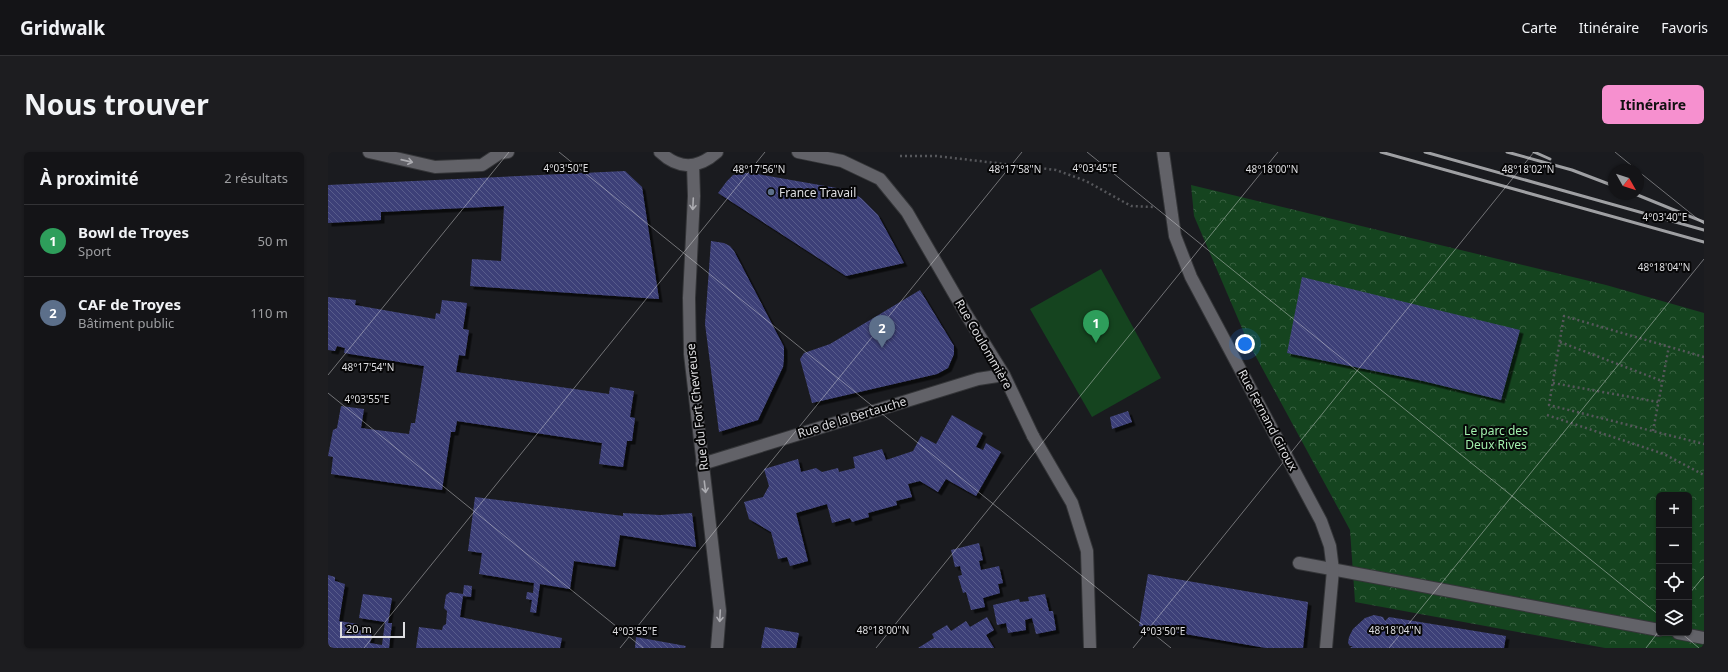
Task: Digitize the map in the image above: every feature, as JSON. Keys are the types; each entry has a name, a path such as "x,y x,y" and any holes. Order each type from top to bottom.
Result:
{"street":[{"path":"370,152 435,167 482,165 500,153 508,152"},
{"path":"660,152 668,159 680,164 693,165 708,160 717,152"},
{"name":"Rue Coulommière","path":"798,152 842,161 880,179 907,212 966,314 1004,375 1033,436 1072,502 1087,551 1090,648"},
{"name":"Rue Fernand Giroux","path":"1163,152 1166,182 1175,236 1191,277 1321,521 1330,546 1333,570 1326,648"},
{"name":"Rue du Fort Chevreuse","path":"693,165 694,196 689,298 690,354 720,611 717,648"},
{"name":"Rue de la Bertauche","path":"702,464 978,379 1004,375"},
{"path":"1299,563 1656,629"},
{"path":"1692,636 1704,638"}],"path":[{"path":"900,156 936,156 1056,170 1086,181 1131,206 1156,207"},
{"path":"1704,357 1564,316 1549,405 1704,444"},
{"path":"1560,342 1662,381"},
{"path":"1653,431 1669,346"},
{"path":"1553,383 1658,402"},
{"path":"1547,415 1664,454 1704,475"}],"green space":[{"name":"Le parc des Deux Rives","path":"1191,185 1606,285 1704,313 1704,648 1605,648 1355,602 1350,530 1248,342 1194,216"},
{"path":"1101,269 1161,378 1092,417 1030,309"}],"building":[{"path":"625,171 642,187 659,299 470,286 472,259 501,261 504,206 381,212 381,220 328,223 328,185"},
{"path":"752,173 848,190 861,198 878,215 904,263 846,276 718,193 733,175"},
{"path":"711,241 724,243 730,246 734,251 784,347 783,367 758,420 719,432 705,324"},
{"path":"1302,277 1520,330 1501,400 1423,381 1287,353"},
{"path":"920,290 954,346 954,354 948,368 937,374 812,403 800,359 804,353 830,344"},
{"path":"328,297 356,300 355,305 435,319 436,313 440,314 442,300 467,303 463,329 469,330 465,356 459,355 456,372 609,394 610,387 634,391 630,417 635,418 632,441 627,441 623,467 599,464 602,443 457,421 455,432 451,432 442,490 331,474 333,457 328,456 333,430 337,428 341,406 364,409 361,428 409,434 411,423 415,423 424,366 344,353 345,348 337,346 335,351 328,350"},
{"path":"1128,411 1132,422 1112,429 1110,417"},
{"path":"952,415 983,433 976,447 983,450 986,443 1001,452 976,496 946,479 938,492 920,481 908,484 912,497 896,501 897,505 868,513 869,517 852,522 850,518 832,523 827,504 796,513 808,561 790,566 787,557 778,559 771,532 749,519 744,502 763,497 769,486 764,469 798,459 801,472 816,468 822,472 838,468 839,472 855,468 853,457 882,449 886,460 913,451 921,436 936,444"},
{"path":"475,497 623,516 623,513 660,515 692,513 696,547 620,535 615,567 574,561 570,589 540,584 536,613 530,612 532,600 526,599 527,592 533,593 534,583 479,574 482,553 468,551"},
{"path":"979,543 983,560 979,561 981,570 999,566 1003,583 998,584 1000,593 983,598 985,607 971,610 966,592 963,593 958,576 962,575 960,566 955,567 951,550"},
{"path":"1148,574 1308,602 1303,648 1266,648 1139,626"},
{"path":"328,575 335,577 335,581 345,584 339,621 358,624 357,630 372,632 370,643 382,645 385,622 359,618 363,594 392,598 388,623 392,623 389,648 328,648"},
{"path":"464,585 472,586 471,597 463,596 460,617 562,638 560,648 416,648 419,627 442,630 443,626 446,624 447,611 444,608 446,595 450,592 463,594"},
{"path":"1045,594 1049,611 1053,611 1056,630 1036,634 1032,618 1025,620 1026,630 1008,633 1006,623 997,625 993,605 1019,599 1020,602 1029,601 1028,597"},
{"path":"1374,615 1383,617 1385,621 1389,617 1506,636 1504,648 1350,648 1353,646 1350,646 1348,643 1353,629 1365,618"},
{"path":"987,617 994,630 986,635 994,648 918,648 934,638 932,634 947,625 951,631 966,621 970,627"},
{"path":"765,627 799,633 796,648 761,648"},
{"path":"636,637 686,646 685,648 635,648"}],"railway":[{"path":"1381,152 1704,242"},
{"path":"1425,152 1704,230"},
{"path":"1507,152 1572,170 1608,184"},
{"path":"1534,152 1550,159"},
{"path":"1644,198 1704,222"}],"place":[{"name":"France Travail","path":"771,192"},
{"name":"Bowl de Troyes","path":"1096,343"},
{"name":"CAF de Troyes","path":"882,348"}]}
